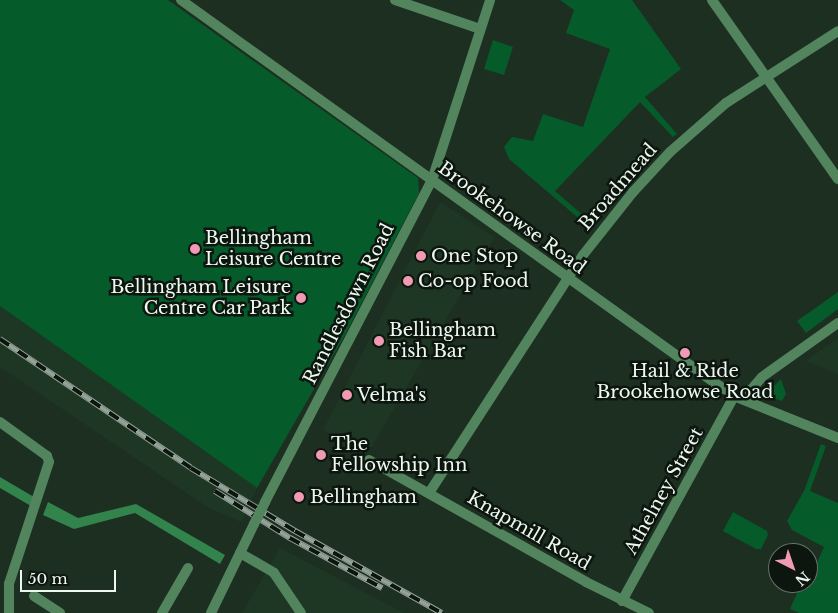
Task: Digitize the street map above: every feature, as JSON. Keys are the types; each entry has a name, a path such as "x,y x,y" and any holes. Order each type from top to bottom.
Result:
{"street":[{"name":"Brookehowse Road","path":"181,0 568,278 739,397 838,438"},
{"path":"395,0 480,29"},
{"name":"Randlesdown Road","path":"211,613 254,524 432,180 490,0"},
{"path":"712,0 838,179"},
{"name":"Broadmead","path":"429,494 568,278 613,214 651,172 709,117 765,75 838,31"},
{"name":"Athelney Street","path":"622,602 739,397 762,377 838,323"},
{"path":"0,422 47,456 49,462 9,584 9,613"},
{"name":"Knapmill Road","path":"369,460 622,602 649,613"},
{"path":"240,553 274,573 301,613"},
{"path":"162,613 188,568"},
{"path":"34,596 60,613"}],"shaded area":[{"name":"Bellingham Leisure Centre","path":"0,0 168,0 418,178 419,193 345,335 257,488 0,306"},
{"path":"560,0 632,0 681,69 645,97 677,134 673,137 640,102 555,191 592,223 589,227 509,159 504,147 512,137 533,141 543,114 583,127 610,49 566,33 574,10"},
{"path":"493,40 513,47 504,75 484,69"},
{"path":"440,202 494,237 371,448 354,439 345,442 323,430"},
{"path":"838,292 838,309 806,333 797,321"},
{"path":"0,306 257,488 241,522 209,508 0,367"},
{"path":"838,338 838,374 806,361"},
{"path":"781,379 786,394 782,401 765,395"},
{"path":"821,444 826,446 810,491 838,503 838,613 799,613 790,609 797,593 818,593 818,560 824,547 792,530 787,521 804,491"},
{"path":"0,477 34,497 31,506 0,488"},
{"path":"48,502 78,518 136,504 225,555 220,564 135,513 74,529 43,515"},
{"path":"733,512 767,531 768,535 761,549 756,549 723,531"},
{"path":"280,548 366,593 404,613 242,613"}],"railway":[{"path":"0,339 191,468 295,531 442,613"},
{"path":"215,491 290,538 382,588"}],"place":[{"name":"Bellingham Leisure Centre","path":"195,249"},
{"name":"One Stop","path":"421,256"},
{"name":"Co-op Food","path":"408,281"},
{"name":"Bellingham Leisure Centre Car Park","path":"301,298"},
{"name":"Bellingham Fish Bar","path":"379,341"},
{"name":"Hail & Ride Brookehowse Road","path":"685,353"},
{"name":"Velma's","path":"347,395"},
{"name":"The Fellowship Inn","path":"321,455"},
{"name":"Bellingham","path":"299,497"}]}
